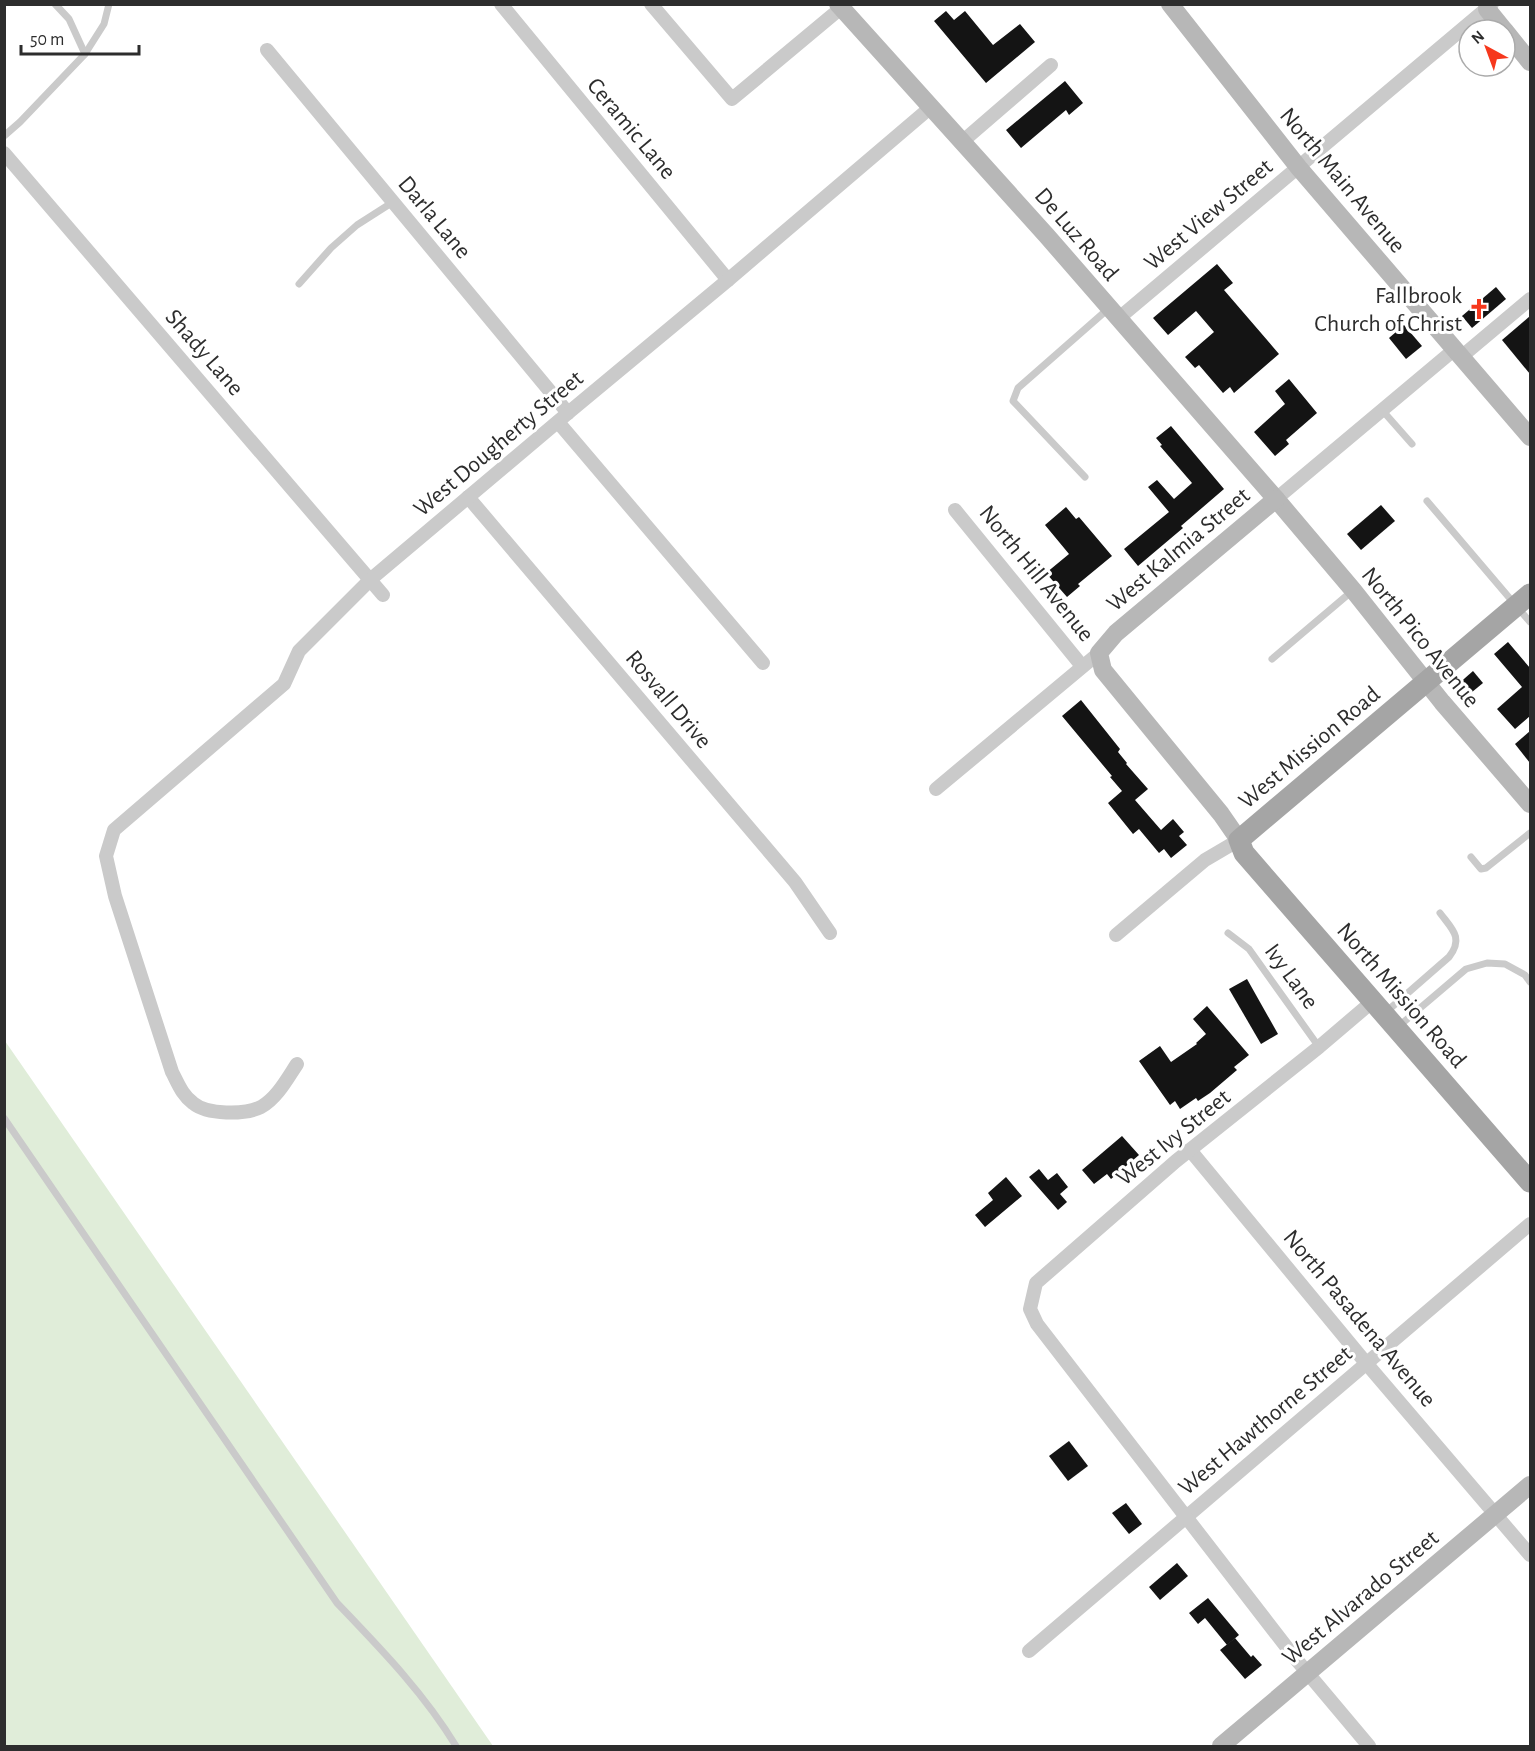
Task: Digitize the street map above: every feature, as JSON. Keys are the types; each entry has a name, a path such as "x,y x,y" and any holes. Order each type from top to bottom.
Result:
{"main road":[{"name":"West Mission Road","path":"1239,840 1523,599"},
{"name":"North Mission Road","path":"1239,840 1244,853 1530,1182"}],"street":[{"name":"Ceramic Lane","path":"501,4 729,280"},
{"path":"651,4 732,99 840,6"},
{"name":"North Main Avenue","path":"1170,4 1299,168 1530,437"},
{"name":"De Luz Road","path":"840,6 963,141 1276,499"},
{"name":"West View Street","path":"1115,313 1299,168 1487,6"},
{"path":"1517,46 1530,62"},
{"name":"Darla Lane","path":"267,50 393,202 563,417 763,663"},
{"path":"963,141 1052,65"},
{"name":"West Dougherty Street","path":"297,1064 277,1093 261,1107 235,1114 194,1105 182,1092 172,1072 115,896 106,856 114,830 284,684 299,651 371,579 729,280 931,107"},
{"name":"Shady Lane","path":"4,153 383,595"},
{"name":"West Kalmia Street","path":"936,789 1099,652 1116,633 1382,410 1530,299"},
{"name":"Rosvall Drive","path":"468,497 795,882 830,933"},
{"name":"North Pico Avenue","path":"1276,499 1353,590 1426,682 1530,804"},
{"name":"North Hill Avenue","path":"955,510 1082,666"},
{"name":"North Hill Avenue","path":"1099,652 1103,670 1221,814 1239,840"},
{"name":"West Mission Road","path":"1116,935 1205,860 1239,840"},
{"name":"West Ivy Street","path":"1186,1517 1037,1324 1030,1309 1036,1282 1190,1150 1319,1047 1384,1014"},
{"name":"North Pasadena Avenue","path":"1190,1150 1366,1364 1530,1555"},
{"name":"West Hawthorne Street","path":"1029,1652 1530,1224"},
{"name":"West Alvarado Street","path":"1221,1746 1530,1485"},
{"path":"1186,1517 1308,1673 1369,1746"}],"lane":[{"path":"55,4 69,19 85,54"},
{"path":"4,136 85,54 104,24 109,4"},
{"path":"299,284 331,248 357,225 393,202"},
{"path":"1085,477 1013,401 1018,388 1115,313"},
{"path":"1382,410 1412,444"},
{"path":"1426,501 1523,599 1530,622"},
{"path":"1272,659 1353,590"},
{"path":"1471,857 1481,869 1486,868 1530,833"},
{"path":"1384,1014 1455,950 1457,938 1440,914"},
{"name":"Ivy Lane","path":"1228,933 1249,949 1319,1047"},
{"path":"1384,1014 1466,969 1486,963 1505,964 1524,975 1530,982"},
{"path":"4,1118 337,1603 379,1647 439,1719 456,1746"}],"green space":[{"path":"5,1041 493,1746 5,1746"}],"building":[{"path":"946,11 954,20 965,11 993,45 1020,24 1035,42 986,83 934,21"},
{"path":"1065,81 1083,103 1069,115 1066,110 1021,148 1006,130"},
{"path":"1217,264 1233,283 1224,290 1279,354 1234,393 1230,387 1223,393 1199,365 1195,368 1185,357 1214,332 1196,311 1168,335 1153,318"},
{"path":"1496,287 1506,299 1472,328 1462,316"},
{"path":"1530,316 1530,374 1502,340"},
{"path":"1404,325 1422,346 1406,359 1389,338"},
{"path":"1289,379 1317,413 1286,440 1289,444 1275,456 1254,432 1285,404 1275,391"},
{"path":"1171,426 1224,489 1138,566 1124,549 1169,512 1148,487 1157,480 1174,499 1192,483 1160,446 1162,445 1156,438"},
{"path":"1381,505 1395,521 1361,550 1347,534"},
{"path":"1066,507 1076,519 1079,517 1112,556 1078,584 1080,586 1067,597 1046,573 1069,554 1045,525"},
{"path":"1508,642 1530,668 1530,716 1515,729 1497,709 1522,687 1494,654"},
{"path":"1473,671 1483,683 1466,697 1456,686"},
{"path":"1081,700 1120,749 1118,752 1126,764 1148,789 1135,800 1161,830 1173,819 1184,832 1179,836 1187,845 1171,858 1164,849 1159,853 1139,829 1133,834 1108,803 1122,791 1062,716"},
{"path":"1530,731 1530,763 1515,744"},
{"path":"1247,979 1278,1034 1261,1044 1229,989"},
{"path":"1207,1006 1249,1055 1234,1067 1237,1070 1210,1093 1198,1101 1196,1098 1180,1109 1175,1101 1170,1105 1139,1061 1160,1046 1171,1062 1197,1044 1206,1034 1193,1019"},
{"path":"1122,1136 1139,1155 1111,1179 1107,1174 1094,1184 1082,1170"},
{"path":"1039,1169 1048,1180 1057,1173 1068,1187 1060,1194 1067,1202 1058,1210 1029,1177"},
{"path":"1006,1177 1022,1196 985,1227 975,1215 993,1200 988,1193"},
{"path":"1069,1441 1088,1466 1068,1481 1049,1456"},
{"path":"1126,1503 1142,1524 1129,1534 1112,1513"},
{"path":"1177,1563 1188,1576 1160,1600 1149,1587"},
{"path":"1208,1598 1239,1635 1227,1645 1205,1618 1198,1624 1189,1613"},
{"path":"1235,1638 1251,1657 1253,1655 1262,1665 1245,1679 1220,1650"}],"place":[{"name":"Fallbrook Church of Christ","path":"1479,309"}]}
